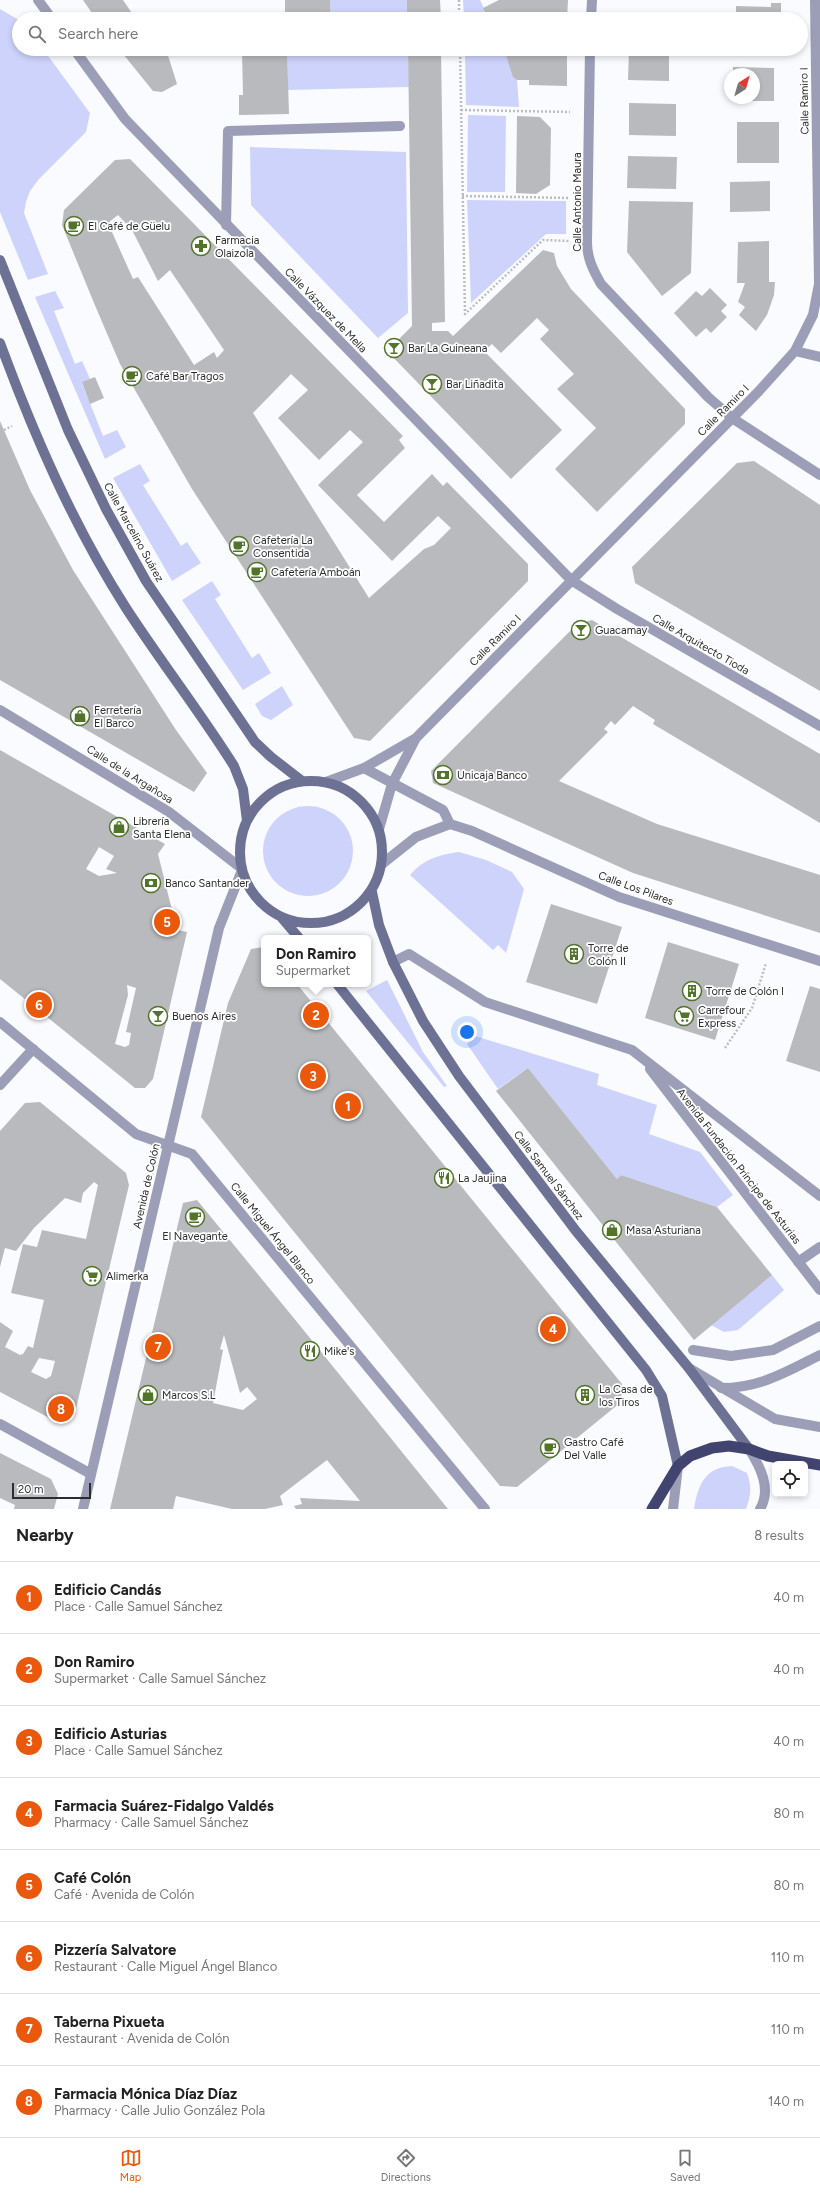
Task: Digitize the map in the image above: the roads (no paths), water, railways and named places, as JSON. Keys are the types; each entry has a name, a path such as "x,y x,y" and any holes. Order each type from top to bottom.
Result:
{"highway":[{"path":"655,1504 678,1466 690,1456 712,1448 729,1446 749,1449 768,1456 820,1465"}],"main road":[{"name":"Calle Marcelino Suárez","path":"0,260 68,430 106,509 146,581 255,742 271,757 302,781"},
{"path":"0,343 48,465 88,541 126,608 234,766 243,789 247,821"},
{"path":"282,918 307,924 331,921 354,910 372,892 382,864 383,846 379,828 368,807 349,791 326,782 302,781 280,788 260,802 247,821 240,844 242,869 251,890 264,906 282,918 296,935"},
{"name":"Calle Samuel Sánchez","path":"372,892 379,925 393,962 423,1021 459,1076 576,1231 688,1367 749,1449"},
{"path":"339,987 646,1370 662,1396 678,1466"}],"street":[{"path":"38,0 47,12"},
{"path":"591,12 592,0"},
{"name":"Calle Ramiro I","path":"326,782 364,768 416,738 732,418 795,351 813,315 819,284 815,0"},
{"name":"Calle Vázquez de Mella","path":"79,56 125,119 571,580"},
{"name":"Calle Antonio Maura","path":"590,56 587,242 589,260 601,284 708,397 732,418 820,475"},
{"path":"226,225 228,131 400,126"},
{"path":"795,351 820,357"},
{"name":"Calle Arquitecto Tioda","path":"571,580 617,609 820,726"},
{"name":"Calle de la Argañosa","path":"0,710 175,816 242,869"},
{"name":"Calle Ramiro I","path":"379,828 392,784 416,738"},
{"path":"364,768 443,810 450,824 416,837 382,864"},
{"name":"Calle Los Pilares","path":"450,824 472,831 619,897 820,961"},
{"name":"Avenida de Colón","path":"83,1509 220,923 242,869"},
{"name":"Avenida Fundación Príncipe de Asturias","path":"393,962 409,954 485,1002 632,1050 820,1196"},
{"name":"Calle Miguel Ángel Blanco","path":"0,1022 136,1134 192,1154 485,1509"},
{"path":"0,1086 33,1049"},
{"name":"Avenida Fundación Príncipe de Asturias","path":"640,1056 820,1290"},
{"path":"798,1262 820,1247"},
{"path":"693,1350 732,1356 773,1350 820,1326"},
{"path":"721,1388 740,1388 770,1380 820,1355"},
{"path":"688,1367 775,1420 820,1427"},
{"path":"0,1424 91,1474"},
{"path":"749,1449 762,1471 764,1489 760,1509"},
{"path":"673,1509 678,1466"}],"place":[{"name":"El Café de Güelu","path":"74,226"},
{"name":"Farmacia Olaizola","path":"201,246"},
{"name":"Bar La Guineana","path":"394,348"},
{"name":"Café Bar Tragos","path":"132,376"},
{"name":"Bar Liñadita","path":"432,384"},
{"name":"Cafetería La Consentida","path":"239,546"},
{"name":"Cafetería Amboán","path":"257,572"},
{"name":"Guacamay","path":"581,630"},
{"name":"Ferretería El Barco","path":"80,716"},
{"name":"Unicaja Banco","path":"443,775"},
{"name":"Librería Santa Elena","path":"119,827"},
{"name":"Banco Santander","path":"151,883"},
{"name":"Café Colón","path":"167,922"},
{"name":"Torre de Colón II","path":"574,954"},
{"name":"Torre de Colón I","path":"692,991"},
{"name":"Pizzería Salvatore","path":"39,1005"},
{"name":"Don Ramiro","path":"316,1015"},
{"name":"Buenos Aires","path":"158,1016"},
{"name":"Carrefour Express","path":"684,1016"},
{"name":"Edificio Asturias","path":"313,1076"},
{"name":"Edificio Candás","path":"348,1106"},
{"name":"La Jaujina","path":"444,1178"},
{"name":"El Navegante","path":"195,1217"},
{"name":"Masa Asturiana","path":"612,1230"},
{"name":"Alimerka","path":"92,1276"},
{"name":"Farmacia Suárez-Fidalgo Valdés","path":"553,1329"},
{"name":"Taberna Pixueta","path":"158,1347"},
{"name":"Mike's","path":"310,1351"},
{"name":"Marcos S.L","path":"148,1395"},
{"name":"La Casa de los Tiros","path":"585,1395"},
{"name":"Farmacia Mónica Díaz Díaz","path":"61,1409"},
{"name":"Gastro Café Del Valle","path":"550,1448"}]}
